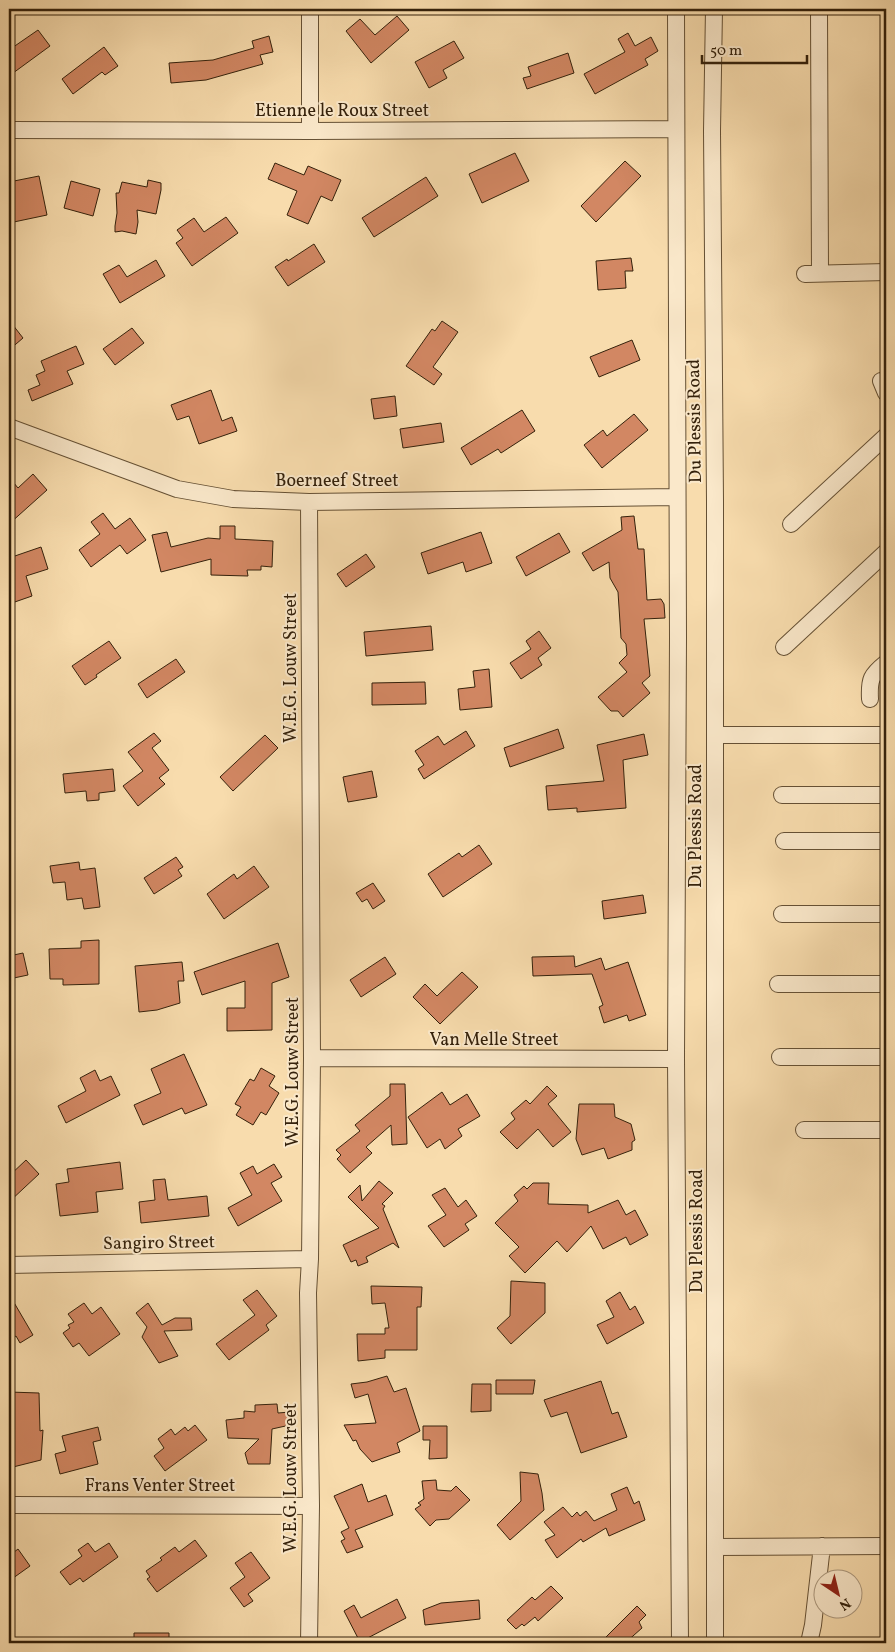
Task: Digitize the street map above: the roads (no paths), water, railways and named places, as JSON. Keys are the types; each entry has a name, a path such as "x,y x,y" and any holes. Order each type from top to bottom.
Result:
{"street":[{"path":"310,9 310,131"},
{"name":"Du Plessis Road","path":"676,9 676,1059 680,1643"},
{"name":"Du Plessis Road","path":"714,9 712,131 715,501 715,1643"},
{"path":"819,9 812,273 886,272"},
{"name":"Etienne le Roux Street","path":"9,130 676,129"},
{"name":"Boerneef Street","path":"9,427 177,489 233,499 309,502 676,497"},
{"path":"791,524 886,436"},
{"name":"W.E.G. Louw Street","path":"309,502 312,1058 308,1293 311,1506 309,1643"},
{"path":"784,647 886,552"},
{"path":"870,699 869,684 874,674 886,663"},
{"path":"715,735 886,735"},
{"path":"782,795 886,795"},
{"path":"784,840 886,841"},
{"path":"782,914 886,914"},
{"path":"778,984 886,984"},
{"path":"780,1057 886,1057"},
{"name":"Van Melle Street","path":"312,1058 676,1059"},
{"path":"804,1130 886,1130"},
{"name":"Sangiro Street","path":"9,1264 310,1259"},
{"name":"Frans Venter Street","path":"9,1505 311,1506"},
{"path":"809,1643 813,1625 822,1546"},
{"path":"715,1547 886,1546"}]}
